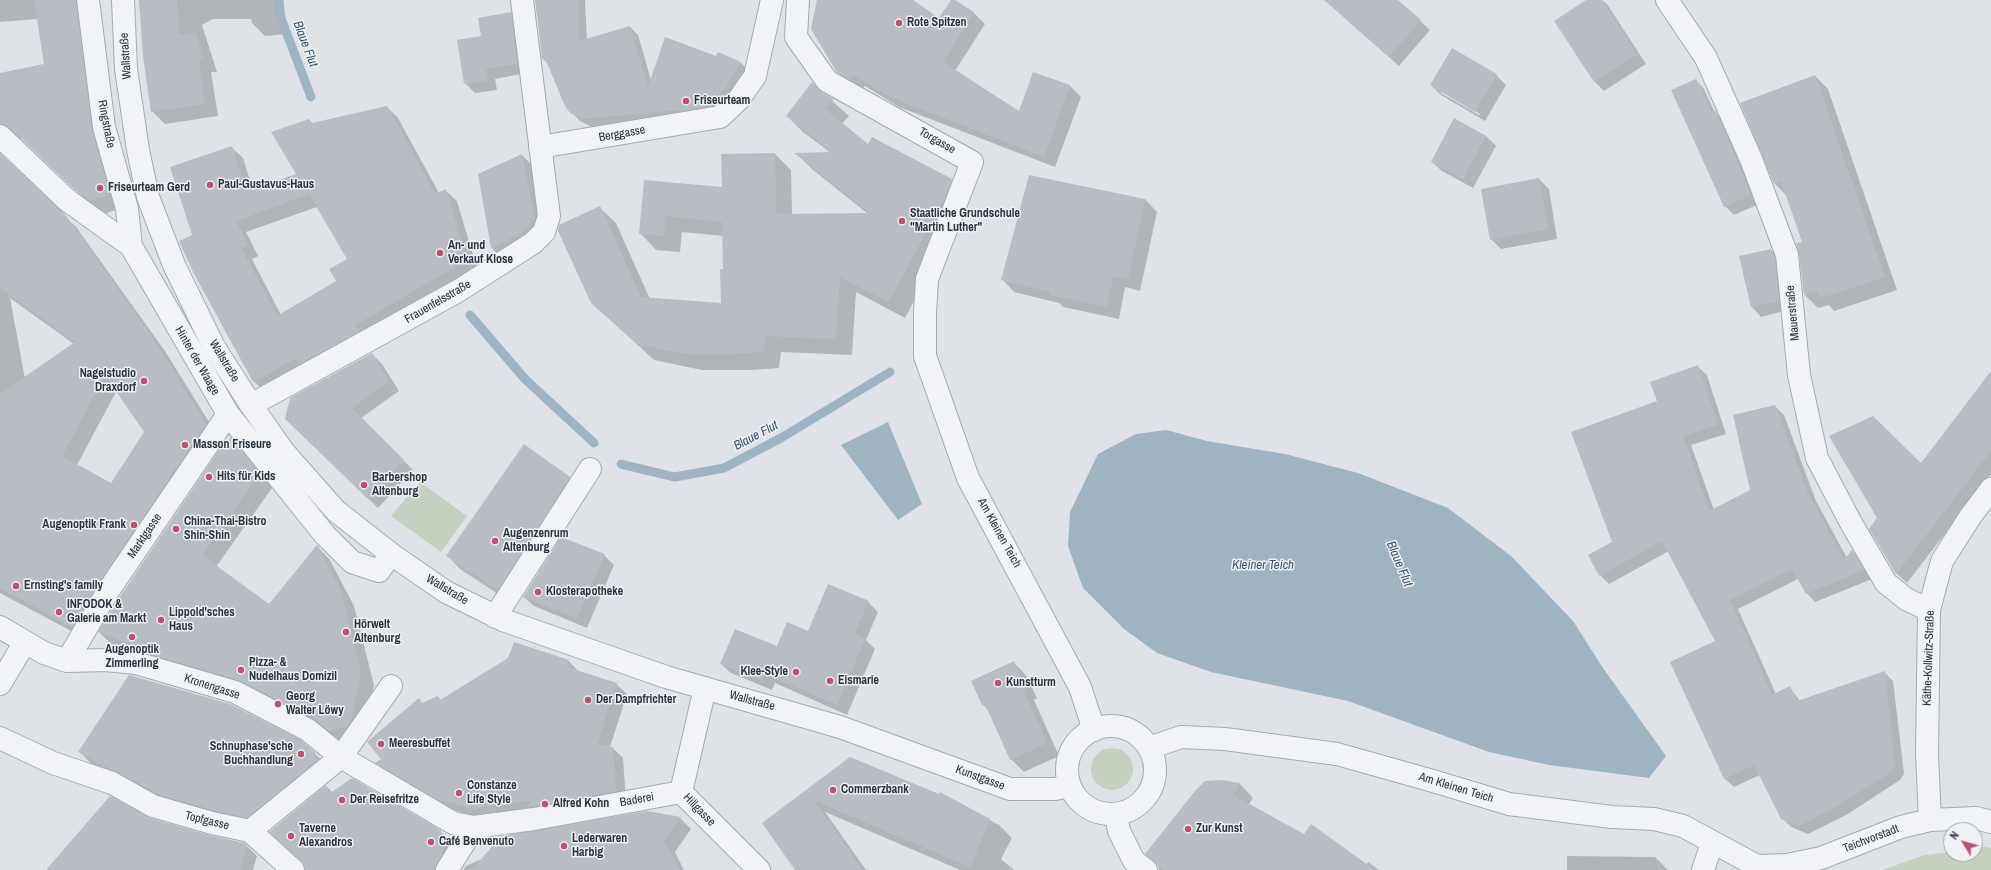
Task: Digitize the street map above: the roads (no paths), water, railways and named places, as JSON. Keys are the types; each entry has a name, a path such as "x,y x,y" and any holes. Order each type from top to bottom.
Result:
{"street":[{"name":"Ringstraße","path":"88,0 104,127 127,209 131,246"},
{"name":"Wallstraße","path":"123,0 126,69 138,150 148,197 174,264 214,348 251,405 283,451 336,511 391,554 446,592 495,617 666,677 840,726 940,764"},
{"path":"522,0 540,147"},
{"name":"Berggasse","path":"540,147 720,117 739,98 755,76 772,0"},
{"name":"Torgasse","path":"798,0 796,37 827,81 972,162 927,279 925,312 926,330"},
{"name":"Mauerstraße","path":"1667,0 1706,58 1751,159 1787,255 1799,375 1817,458 1851,523 1886,583 1906,599 1929,610"},
{"name":"Hinter der Waage","path":"0,136 67,200 131,246 228,414 325,535 352,562 379,571 391,554"},
{"name":"Frauenfelsstraße","path":"251,405 458,291 533,243 544,232 549,216 540,147"},
{"name":"Am Kleinen Teich","path":"926,330 925,356 968,478 1080,686 1094,730"},
{"name":"Marktgasse","path":"67,661 108,591 228,414"},
{"path":"495,617 590,469"},
{"name":"Käthe-Kollwitz-Straße","path":"1930,820 1927,754 1929,610 1942,561 1970,517 1991,489"},
{"path":"0,628 44,653 67,661"},
{"path":"0,684 25,642"},
{"name":"Kronengasse","path":"67,661 106,660 136,663 235,692 313,734 341,757"},
{"path":"293,870 250,831 341,757 391,686"},
{"name":"Hillgasse","path":"705,688 681,792 758,870"},
{"path":"1106,727 1119,727 1131,731 1141,738 1149,748 1154,760 1155,774 1152,786 1146,798 1136,807 1127,812 1116,815 1099,812 1088,807 1077,798 1069,786 1069,760 1074,748 1082,737 1094,730 1106,727"},
{"name":"Am Kleinen Teich","path":"1149,748 1181,737 1225,740 1337,754 1509,804 1612,817 1654,819 1683,826 1756,868"},
{"name":"Topfgasse","path":"0,738 53,763 112,783 153,806 212,823 250,831"},
{"name":"Baderei","path":"341,757 453,823 474,827 534,819 681,792"},
{"name":"Kunstgasse","path":"940,764 1010,789 1055,789 1069,786"},
{"path":"1116,815 1119,831 1134,860 1146,870"},
{"name":"Teichvorstadt","path":"1756,868 1787,865 1821,858 1901,827 1930,820 1976,818 1991,822"},
{"path":"447,870 474,827"},
{"path":"1703,870 1712,843"}],"water":[{"path":"888,422 922,504 898,520 841,445"},
{"name":"Kleiner Teich","path":"1166,430 1207,441 1285,454 1358,473 1448,508 1511,556 1573,621 1603,668 1666,756 1649,778 1549,765 1489,752 1348,701 1211,672 1157,653 1124,629 1083,588 1068,546 1070,512 1098,454 1136,434"}],"waterway":[{"name":"Blaue Flut","path":"279,0 279,13 311,97"},
{"name":"Blaue Flut","path":"470,315 525,379 594,443"},
{"name":"Blaue Flut","path":"621,464 675,477 724,468 781,438 890,372"}],"place":[{"name":"Rote Spitzen","path":"899,23"},
{"name":"Friseurteam","path":"686,101"},
{"name":"Paul-Gustavus-Haus","path":"210,185"},
{"name":"Friseurteam Gerd","path":"100,188"},
{"name":"Staatliche Grundschule \"Martin Luther\"","path":"902,221"},
{"name":"An- und Verkauf Klose","path":"440,253"},
{"name":"Nagelstudio Draxdorf","path":"144,381"},
{"name":"Masson Friseure","path":"185,445"},
{"name":"Hits für Kids","path":"209,477"},
{"name":"Barbershop Altenburg","path":"364,485"},
{"name":"Augenoptik Frank","path":"134,525"},
{"name":"China-Thai-Bistro Shin-Shin","path":"176,529"},
{"name":"Augenzenrum Altenburg","path":"495,541"},
{"name":"Ernsting's family","path":"16,586"},
{"name":"Klosterapotheke","path":"538,592"},
{"name":"INFODOK & Galerie am Markt","path":"59,612"},
{"name":"Lippold'sches Haus","path":"161,620"},
{"name":"Hörwelt Altenburg","path":"346,632"},
{"name":"Augenoptik Zimmerling","path":"132,637"},
{"name":"Pizza- & Nudelhaus Domizil","path":"241,670"},
{"name":"Klee-Style","path":"796,672"},
{"name":"Eismarie","path":"830,681"},
{"name":"Kunstturm","path":"998,683"},
{"name":"Der Dampfrichter","path":"588,700"},
{"name":"Georg Walter Löwy","path":"278,704"},
{"name":"Meeresbuffet","path":"381,744"},
{"name":"Schnuphase'sche Buchhandlung","path":"301,754"},
{"name":"Commerzbank","path":"833,790"},
{"name":"Constanze Life Style","path":"459,793"},
{"name":"Der Reisefritze","path":"342,800"},
{"name":"Alfred Kohn","path":"545,804"},
{"name":"Zur Kunst","path":"1188,829"},
{"name":"Taverne Alexandros","path":"291,836"},
{"name":"Café Benvenuto","path":"431,842"},
{"name":"Lederwaren Harbig","path":"564,846"}]}
